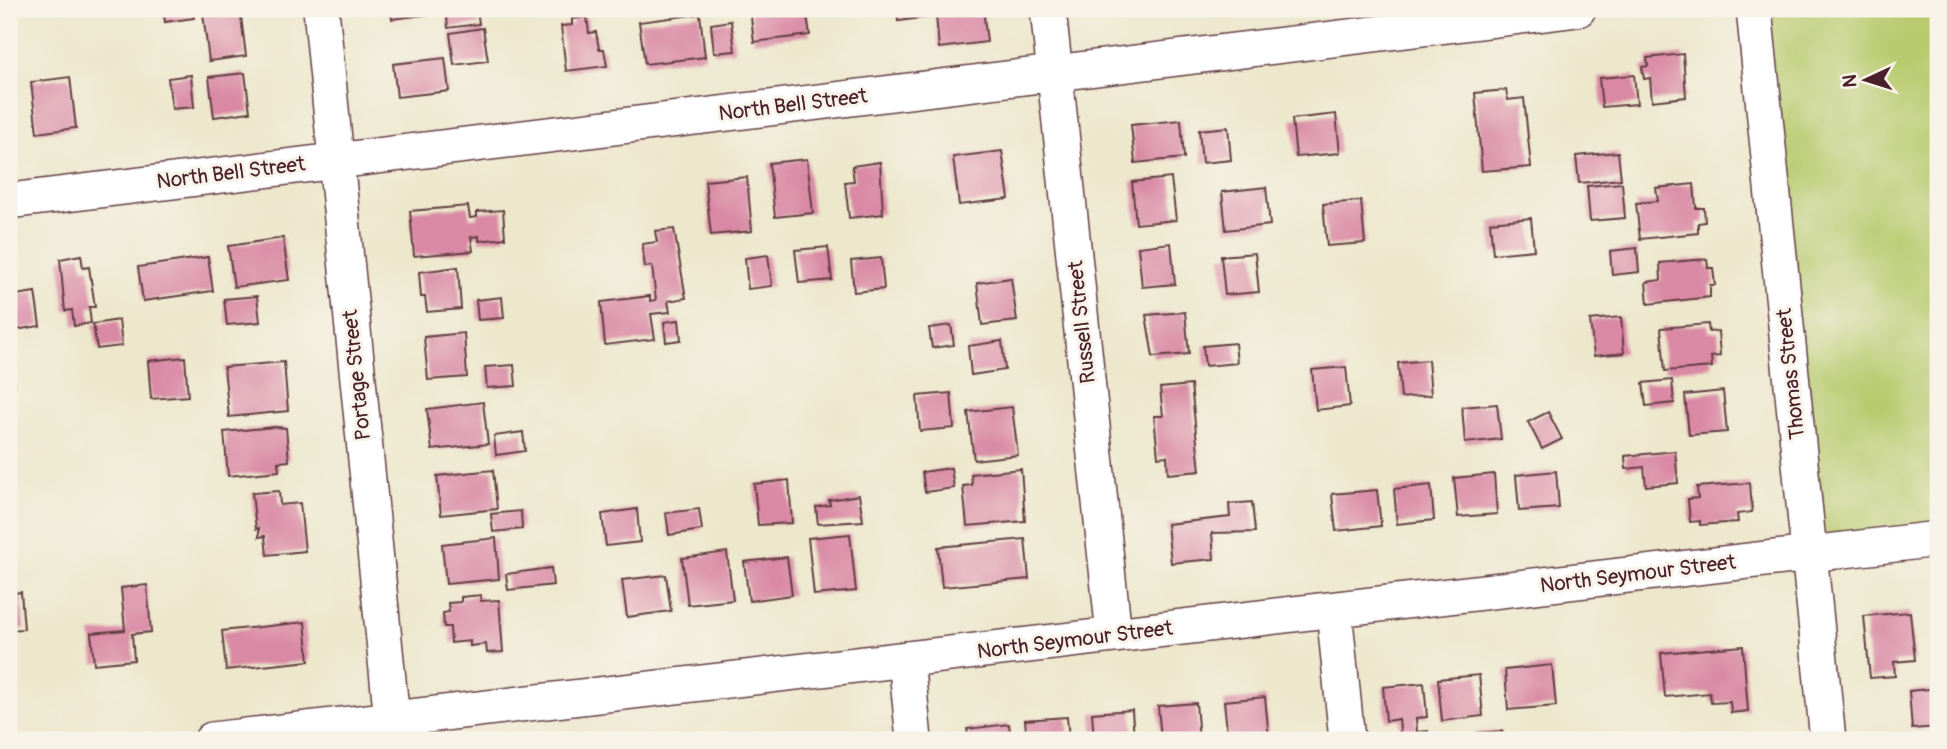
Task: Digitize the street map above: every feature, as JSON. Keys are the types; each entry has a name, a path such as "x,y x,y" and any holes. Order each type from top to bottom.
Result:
{"street":[{"name":"Portage Street","path":"321,9 393,730"},
{"name":"Russell Street","path":"1048,9 1114,635"},
{"name":"North Bell Street","path":"9,201 1578,9"},
{"name":"Thomas Street","path":"1754,9 1828,740"},
{"name":"North Seymour Street","path":"212,740 393,730 906,659 1938,539"},
{"path":"1334,610 1347,740"},
{"path":"906,659 914,740"}],"green space":[{"path":"1754,9 1938,9 1938,539 1809,554"}],"building":[{"path":"163,9 192,9 194,18 165,22"},
{"path":"240,9 246,56 209,61 203,13"},
{"path":"390,9 432,9 433,14 392,19"},
{"path":"446,9 477,9 479,24 448,28"},
{"path":"750,9 806,9 810,35 754,42"},
{"path":"897,9 983,9 987,42 939,48 936,16 898,21"},
{"path":"700,14 705,57 645,64 639,22"},
{"path":"587,17 589,33 596,32 599,49 604,49 607,66 566,71 561,26 572,25 572,19"},
{"path":"731,21 735,51 714,53 711,24"},
{"path":"483,28 488,61 454,65 450,33"},
{"path":"1683,54 1686,97 1652,101 1650,78 1644,79 1642,67 1648,66 1647,58"},
{"path":"445,58 449,91 397,97 393,64"},
{"path":"245,73 250,112 214,117 209,77"},
{"path":"191,75 194,107 172,109 168,78"},
{"path":"1634,75 1637,104 1602,107 1599,78"},
{"path":"70,77 76,128 37,133 31,82"},
{"path":"1506,90 1508,100 1524,98 1531,167 1482,171 1475,93"},
{"path":"9,94 14,122 9,123"},
{"path":"1336,114 1340,153 1296,157 1292,119"},
{"path":"1181,120 1184,158 1135,163 1131,125"},
{"path":"1228,127 1231,160 1202,163 1199,130"},
{"path":"1002,151 1009,199 959,205 953,157"},
{"path":"1618,152 1621,179 1579,183 1576,156"},
{"path":"807,159 813,213 775,217 769,163"},
{"path":"880,162 883,214 849,218 845,182 854,181 852,166"},
{"path":"747,177 752,231 711,235 705,181"},
{"path":"1171,178 1176,220 1136,224 1132,182"},
{"path":"1622,183 1625,218 1590,221 1587,186"},
{"path":"1694,184 1696,208 1704,208 1705,222 1698,223 1698,233 1640,239 1636,203 1658,201 1656,188"},
{"path":"1266,187 1270,225 1226,230 1222,192"},
{"path":"1361,201 1365,243 1327,246 1323,204"},
{"path":"468,206 470,218 477,217 477,212 503,210 505,238 479,241 479,236 471,237 473,251 414,256 410,211"},
{"path":"1531,218 1534,250 1493,254 1490,222"},
{"path":"674,229 686,298 668,301 670,312 651,314 655,339 605,345 601,302 650,296 650,301 656,300 652,266 645,267 642,244 657,242 655,231"},
{"path":"283,238 289,280 234,287 228,246"},
{"path":"1171,243 1175,284 1142,287 1138,247"},
{"path":"828,247 832,280 799,283 795,250"},
{"path":"1637,248 1639,272 1612,275 1610,251"},
{"path":"1255,253 1259,292 1225,295 1221,256"},
{"path":"81,255 83,268 89,267 95,307 89,307 91,323 74,326 72,310 65,311 60,259"},
{"path":"768,255 772,286 748,289 745,258"},
{"path":"208,257 213,291 143,301 138,267"},
{"path":"881,258 884,289 854,292 851,261"},
{"path":"1707,259 1708,268 1713,268 1715,285 1710,285 1710,297 1648,304 1646,282 1661,280 1660,263"},
{"path":"458,267 461,309 427,312 425,297 421,297 419,272"},
{"path":"1011,278 1017,321 982,325 977,283"},
{"path":"35,292 40,326 9,331 9,296"},
{"path":"257,296 260,322 227,325 224,299"},
{"path":"502,297 504,318 478,320 476,300"},
{"path":"1185,312 1189,354 1153,357 1146,315"},
{"path":"1621,317 1624,353 1594,356 1590,320"},
{"path":"119,320 122,346 97,349 93,324"},
{"path":"679,320 681,340 666,342 664,322"},
{"path":"1708,324 1709,332 1718,331 1720,356 1711,357 1712,367 1665,371 1661,328"},
{"path":"951,325 954,345 932,348 929,328"},
{"path":"464,333 467,377 428,380 424,337"},
{"path":"1002,341 1005,370 971,375 968,346"},
{"path":"1235,343 1237,363 1205,366 1203,346"},
{"path":"12,353 15,386 9,387 9,354"},
{"path":"185,357 188,396 151,399 148,361"},
{"path":"1428,360 1431,395 1401,398 1398,363"},
{"path":"284,362 288,411 229,417 224,367"},
{"path":"514,365 516,386 487,388 485,367"},
{"path":"1346,367 1350,406 1316,410 1312,370"},
{"path":"1672,380 1674,403 1646,406 1643,383"},
{"path":"1191,385 1200,471 1168,474 1167,456 1158,457 1154,416 1163,416 1160,388"},
{"path":"1723,391 1727,432 1689,435 1685,395"},
{"path":"951,393 954,428 920,431 917,396"},
{"path":"483,402 488,444 432,450 427,409"},
{"path":"1497,404 1501,439 1465,443 1462,407"},
{"path":"1012,407 1018,455 974,460 968,412"},
{"path":"1548,412 1562,439 1542,449 1528,422"},
{"path":"286,428 289,461 278,462 279,471 228,476 224,432"},
{"path":"523,432 525,451 496,455 494,436"},
{"path":"1675,451 1678,483 1646,486 1644,467 1626,469 1625,456"},
{"path":"951,468 954,488 925,492 922,472"},
{"path":"1021,469 1025,521 967,526 963,486 972,485 971,474"},
{"path":"493,470 497,509 441,515 437,476"},
{"path":"1556,471 1559,508 1519,511 1516,475"},
{"path":"1494,474 1497,514 1458,517 1454,478"},
{"path":"789,480 792,523 758,525 754,484"},
{"path":"1750,483 1752,512 1737,514 1738,522 1700,525 1700,521 1690,522 1688,499 1698,498 1697,487"},
{"path":"1431,485 1434,520 1397,524 1394,489"},
{"path":"1377,490 1381,526 1336,531 1332,494"},
{"path":"279,491 280,505 300,503 305,551 267,555 265,536 259,537 252,493"},
{"path":"859,495 863,521 818,524 816,507 830,505 829,500"},
{"path":"1252,502 1255,532 1212,533 1214,559 1171,563 1167,524 1230,517 1229,504"},
{"path":"637,509 640,542 606,546 602,514"},
{"path":"699,509 702,530 669,535 666,513"},
{"path":"521,511 522,529 493,532 491,514"},
{"path":"850,534 856,591 814,595 808,538"},
{"path":"496,538 499,579 446,584 442,544"},
{"path":"1025,539 1029,579 942,587 938,547"},
{"path":"727,552 733,600 688,605 682,558"},
{"path":"787,557 792,595 749,601 744,562"},
{"path":"551,568 553,585 508,590 506,574"},
{"path":"666,575 671,611 627,617 622,580"},
{"path":"147,585 151,632 132,634 134,660 94,664 91,633 125,630 121,588"},
{"path":"21,592 24,629 9,630 9,594"},
{"path":"481,595 481,601 499,600 503,652 487,653 486,644 470,646 470,641 451,643 450,627 444,627 443,613 449,612 448,603 461,602 461,597"},
{"path":"1910,612 1915,660 1894,662 1895,676 1870,678 1864,616"},
{"path":"305,622 309,661 226,670 222,631"},
{"path":"1743,646 1748,711 1731,713 1730,702 1711,703 1710,693 1665,697 1661,653"},
{"path":"1552,665 1556,706 1508,710 1505,670"},
{"path":"1479,675 1483,716 1442,721 1438,679"},
{"path":"1424,683 1427,717 1416,718 1417,732 1428,731 1429,740 1401,740 1399,719 1386,721 1383,687"},
{"path":"1938,688 1938,727 1912,729 1909,691"},
{"path":"1265,697 1269,738 1228,740 1224,701"},
{"path":"1196,703 1199,740 1161,740 1158,706"},
{"path":"1132,710 1134,740 1094,740 1092,713"},
{"path":"1067,717 1069,740 1027,740 1025,720"},
{"path":"1009,724 1011,740 969,740 967,729"},
{"path":"1502,731 1503,740 1478,740 1477,733"}]}
